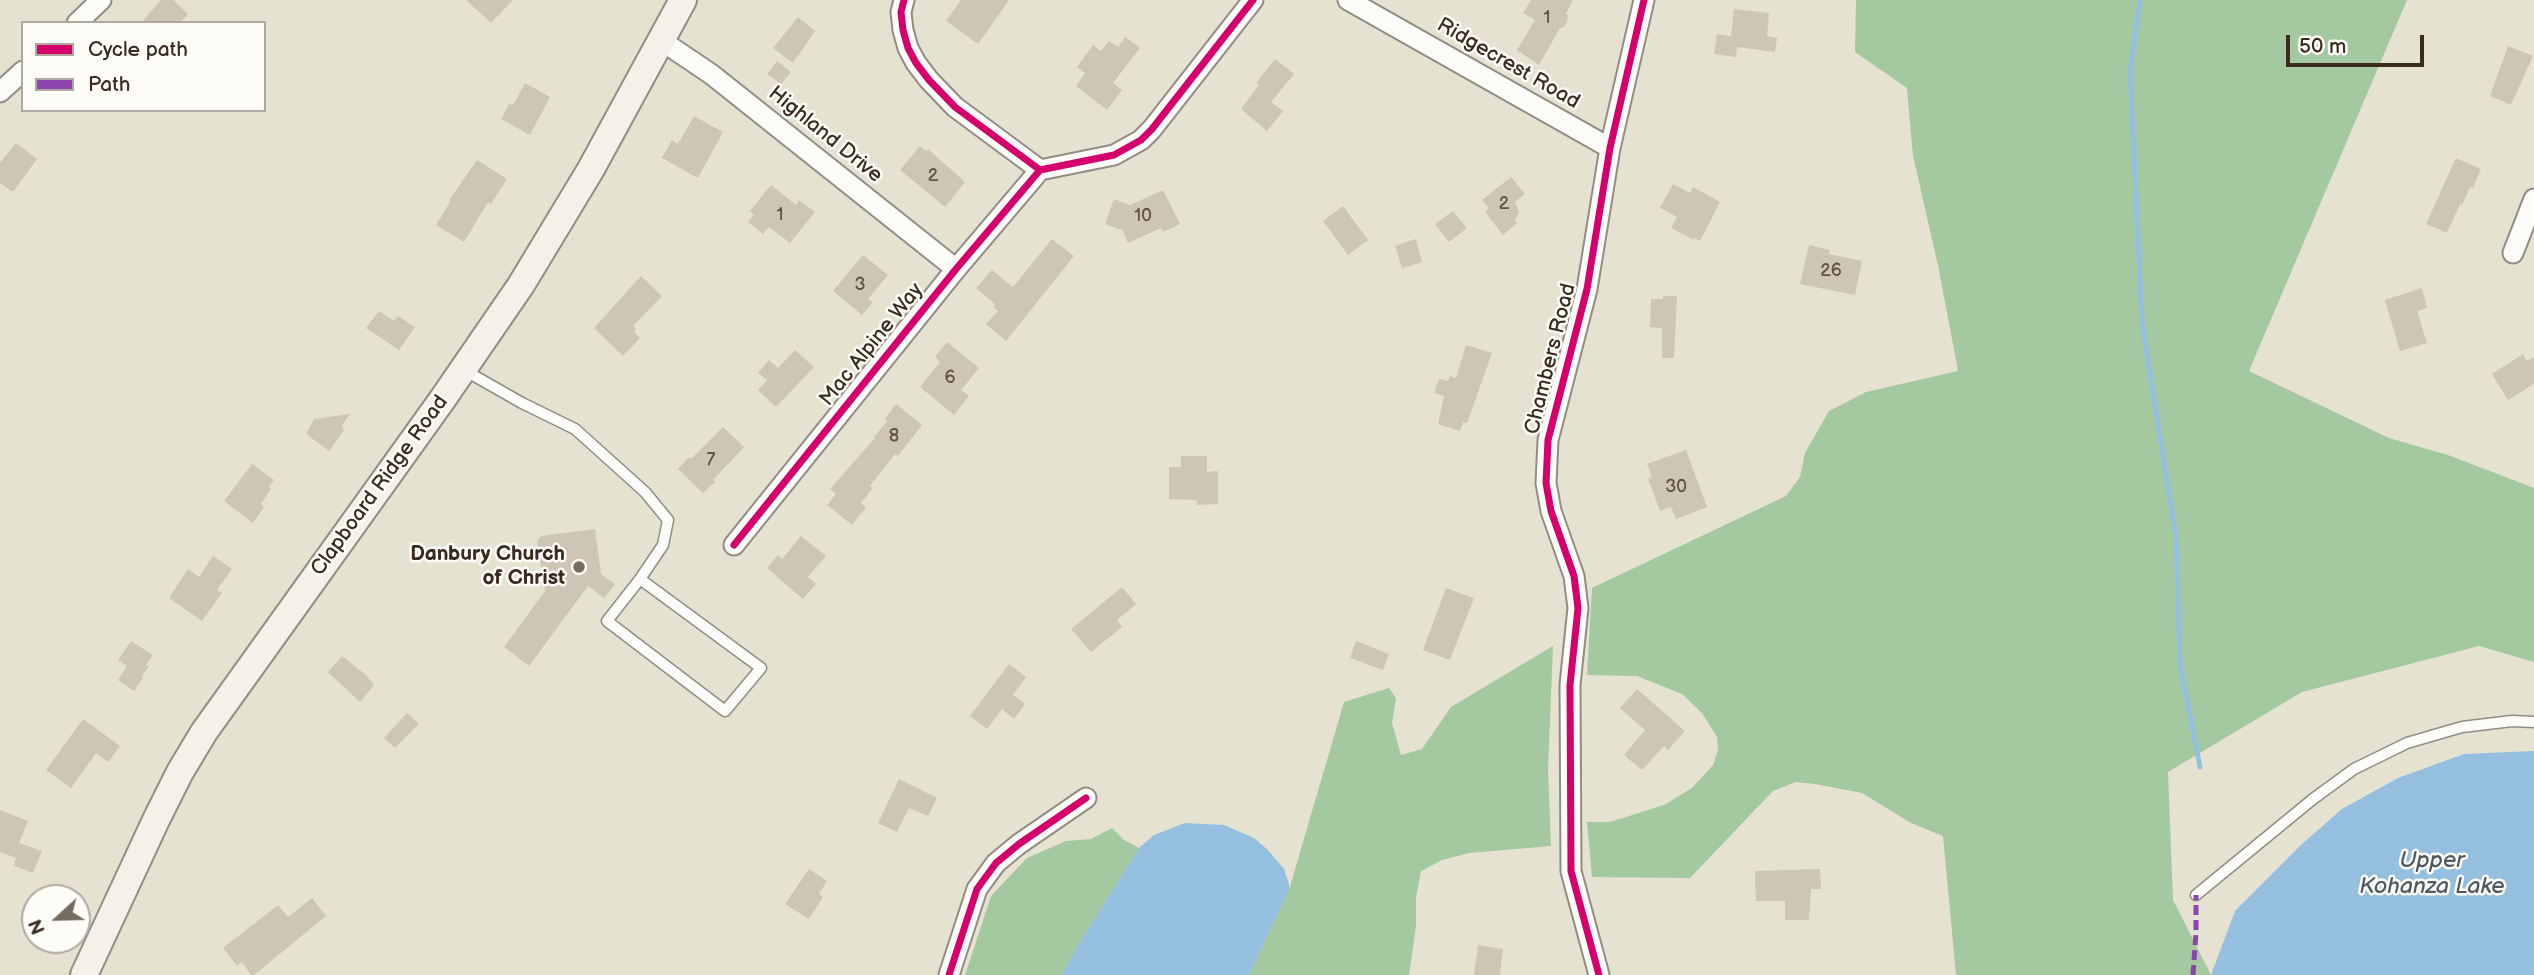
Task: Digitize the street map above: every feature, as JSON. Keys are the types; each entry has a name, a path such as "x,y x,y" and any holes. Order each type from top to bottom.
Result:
{"main road":[{"name":"Clapboard Ridge Road","path":"84,975 180,772 204,732 464,369 553,233 683,0"}],"street":[{"path":"79,21 101,0"},
{"path":"904,0 901,12 905,39 916,63 929,80 956,107 1040,170 1114,155 1141,140 1253,0"},
{"name":"Ridgecrest Road","path":"1348,0 1610,148"},
{"name":"Chambers Road","path":"1599,975 1571,871 1570,685 1578,608 1574,576 1551,511 1546,483 1548,440 1587,289 1610,148 1627,64 1644,0"},
{"name":"Highland Drive","path":"662,41 711,74 956,269"},
{"path":"0,92 21,73"},
{"name":"Mac Alpine Way","path":"734,545 956,269 1040,170"},
{"path":"2513,253 2534,200"},
{"path":"949,975 977,889 996,863 1086,798"}],"lane":[{"path":"464,369 575,429 645,492 668,520 663,545 607,621 725,710 761,668 640,579"},
{"path":"2196,895 2313,799 2354,769 2407,743 2462,727 2512,721 2534,722"}],"green space":[{"path":"1856,0 2407,0 2249,371 2389,438 2448,455 2534,488 2534,662 2479,646 2302,692 2168,772 2173,900 2211,975 1956,975 1943,836 1911,823 1862,793 1815,784 1796,782 1773,791 1690,878 1592,877 1587,822 1610,822 1664,805 1692,788 1713,765 1718,750 1717,737 1702,713 1682,694 1637,676 1587,675 1592,588 1786,496 1800,477 1805,453 1829,411 1866,392 1958,371 1938,265 1913,156 1907,88 1855,52"},
{"path":"1553,646 1548,769 1551,846 1469,853 1442,860 1421,871 1409,975 1249,975 1289,890 1344,702 1389,688 1396,698 1392,723 1401,755 1422,749 1451,707"},
{"path":"1112,828 1124,840 1139,848 1062,975 965,975 991,896 1027,858 1066,841 1091,839"}],"water":[{"name":"Upper Kohanza Lake","path":"2534,751 2534,975 2211,975 2235,911 2301,845 2342,809 2398,778 2464,754"},
{"path":"1185,823 1224,825 1254,838 1284,869 1289,890 1249,975 1062,975 1139,848 1154,835"}],"building":[{"path":"161,0 173,0 188,14 182,21 143,21"},
{"path":"466,0 513,0 491,23"},
{"path":"961,0 1009,0 978,44 946,21"},
{"path":"1531,0 1573,0 1566,14 1567,22 1560,28 1539,65 1517,50 1535,20 1523,13"},
{"path":"1734,9 1769,13 1767,36 1777,38 1775,52 1737,47 1736,57 1714,54 1717,34 1731,36"},
{"path":"798,17 815,31 793,63 773,48"},
{"path":"1125,37 1140,48 1113,83 1122,90 1107,110 1076,86 1085,73 1077,67 1093,45 1101,51 1109,41 1118,47"},
{"path":"2508,46 2533,56 2511,105 2490,96"},
{"path":"1275,59 1294,74 1271,102 1283,111 1267,131 1241,109 1259,85 1256,83"},
{"path":"777,61 791,72 781,84 767,74"},
{"path":"525,83 550,97 530,135 501,119 509,104 513,105"},
{"path":"694,116 723,132 698,178 662,158 672,140 678,144"},
{"path":"16,143 37,159 13,192 0,183 0,163"},
{"path":"920,146 926,151 928,149 965,182 945,207 900,170"},
{"path":"2456,158 2481,169 2473,188 2470,187 2462,205 2460,204 2447,233 2426,224"},
{"path":"477,160 507,179 491,204 488,202 464,242 436,225"},
{"path":"1511,177 1525,194 1515,202 1519,212 1515,220 1517,223 1503,235 1485,212 1489,208 1482,200"},
{"path":"1673,184 1690,193 1693,187 1720,202 1700,241 1671,228 1677,217 1660,208"},
{"path":"771,185 796,205 799,200 815,212 790,243 769,227 763,234 748,222 754,215 750,211"},
{"path":"1163,190 1180,224 1163,232 1161,228 1128,243 1122,230 1105,224 1114,199 1130,205"},
{"path":"1343,206 1368,240 1348,255 1323,221"},
{"path":"1453,211 1467,228 1449,242 1435,224"},
{"path":"1052,239 1074,256 1006,341 986,324 998,311 993,307 995,304 976,288 992,270 1013,287"},
{"path":"1416,239 1422,262 1402,268 1395,246"},
{"path":"1809,245 1830,250 1829,254 1862,261 1855,295 1800,284"},
{"path":"863,255 888,275 868,299 873,302 862,315 833,291"},
{"path":"641,276 662,296 633,326 636,329 634,332 640,338 623,356 594,328"},
{"path":"2422,288 2427,308 2417,311 2427,343 2400,351 2385,300"},
{"path":"1663,296 1677,296 1674,358 1662,358 1662,328 1650,327 1651,299 1663,299"},
{"path":"379,311 394,321 398,316 415,327 399,350 366,328"},
{"path":"947,342 979,368 961,390 969,396 954,415 920,387 940,362 935,357"},
{"path":"1466,345 1492,353 1467,423 1463,422 1460,431 1438,424 1444,396 1434,393 1439,379 1448,381 1450,376 1456,378"},
{"path":"795,350 814,367 776,407 758,390 767,380 758,373 769,360 778,368"},
{"path":"2523,354 2527,361 2534,357 2534,384 2508,400 2492,374"},
{"path":"896,404 922,425 870,486 873,488 861,503 866,507 852,525 827,505 836,494 830,489 875,438"},
{"path":"350,414 342,425 344,430 329,451 306,434 314,419"},
{"path":"723,427 744,447 703,493 678,469"},
{"path":"1686,450 1707,507 1676,519 1671,507 1660,511 1648,479 1652,477 1647,464"},
{"path":"1181,456 1207,456 1207,472 1218,471 1218,504 1197,505 1197,500 1169,499 1169,467 1181,467"},
{"path":"252,464 274,480 261,504 264,507 253,523 224,501"},
{"path":"595,529 601,574 615,584 604,598 588,586 529,666 504,647 545,591 537,541 541,536"},
{"path":"801,536 826,556 808,577 816,584 803,599 767,568 778,555 782,559"},
{"path":"213,556 232,569 217,590 222,593 202,621 169,598 188,569 199,577"},
{"path":"1122,587 1136,604 1117,620 1122,627 1091,652 1071,629"},
{"path":"1446,588 1474,598 1450,660 1423,650"},
{"path":"131,641 153,655 134,691 118,680 127,666 118,660"},
{"path":"1356,641 1389,654 1383,670 1350,658"},
{"path":"342,656 374,685 360,702 328,672"},
{"path":"1009,664 1026,677 1013,695 1025,704 1014,719 1002,709 987,729 970,716"},
{"path":"1637,689 1685,731 1668,750 1664,746 1642,770 1624,755 1645,730 1620,708"},
{"path":"407,713 419,724 395,748 384,738"},
{"path":"83,719 120,746 108,762 96,753 71,788 46,770"},
{"path":"899,779 937,798 928,816 909,808 897,832 878,823"},
{"path":"0,810 28,821 19,843 42,851 33,873 14,866 16,858 0,852"},
{"path":"809,869 827,881 819,894 823,897 809,919 785,904"},
{"path":"1820,869 1821,889 1811,889 1809,920 1785,920 1785,901 1756,901 1755,871"},
{"path":"312,898 326,916 254,975 251,975 242,962 237,966 223,948 278,905 288,917"},
{"path":"1478,945 1503,949 1500,975 1474,975"}],"waterway":[{"path":"2140,0 2130,70 2142,323 2176,538 2180,664 2200,767"}],"marked path":[{"path":"2193,975 2196,895"}],"cycle path":[{"path":"904,0 901,12 908,48 929,80 955,107 1040,170 1114,155 1141,140 1253,0"},
{"path":"1599,975 1571,871 1570,685 1578,608 1574,576 1551,511 1546,483 1548,440 1587,289 1610,148 1644,0"},
{"path":"734,545 956,269 1040,170"},
{"path":"949,975 977,889 996,863 1086,798"}],"place":[{"name":"Danbury Church of Christ","path":"579,567"}]}
